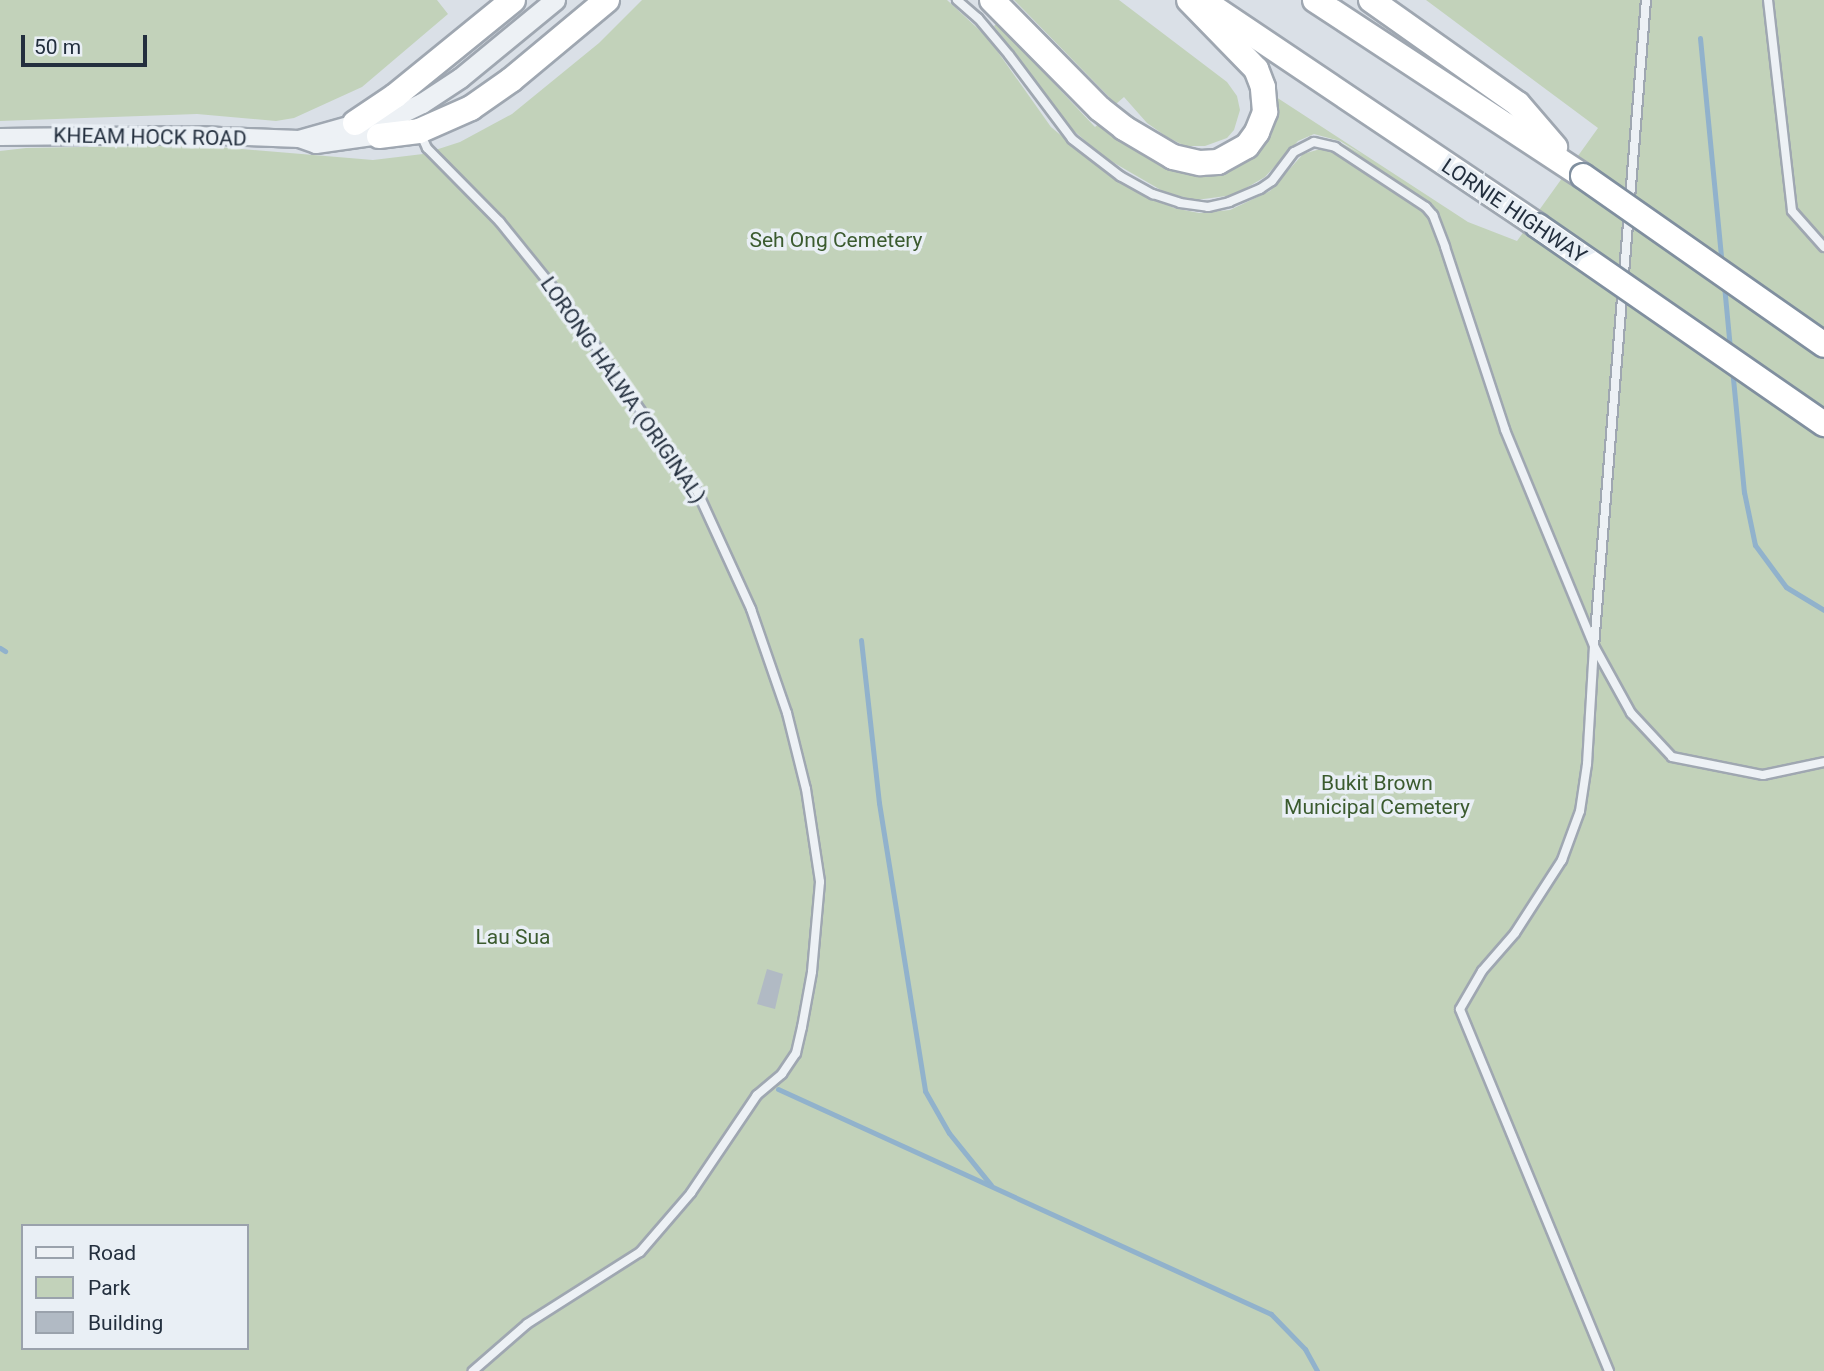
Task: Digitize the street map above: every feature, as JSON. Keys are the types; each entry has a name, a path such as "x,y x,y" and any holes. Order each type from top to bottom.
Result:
{"highway":[{"path":"355,123 396,96 513,0"},
{"path":"379,136 419,131 471,108 511,80 607,0"},
{"path":"992,0 1100,108 1124,128 1173,157 1200,163 1218,162 1247,146 1257,132 1265,112 1263,87 1256,69 1189,0"},
{"name":"LORNIE HIGHWAY","path":"1202,0 1538,226 1824,424"},
{"path":"1315,0 1578,172 1824,345"},
{"path":"1371,0 1518,104 1578,172"}],"street":[{"path":"355,123 383,122 422,103 460,78 555,0"},
{"path":"379,136 460,90 572,0"},
{"name":"KHEAM HOCK ROAD","path":"0,137 122,134 299,139 355,123"},
{"name":"KHEAM HOCK ROAD","path":"299,139 316,145 379,136"}],"lane":[{"path":"957,0 978,18 1009,55 1072,139 1120,176 1153,194 1180,203 1208,207 1229,202 1247,196 1272,181 1294,152 1304,145 1325,143 1426,206 1433,215 1445,247 1505,429 1594,646 1631,713 1672,757 1763,775 1824,762"},
{"path":"1609,1371 1460,1009 1482,971 1515,933 1562,860 1580,811 1587,764 1594,646 1646,0"},
{"path":"1768,0 1793,211 1824,247"},
{"name":"LORONG HALWA (ORIGINAL)","path":"419,131 427,148 500,222 567,305 698,493 751,609 787,713 806,789 820,882 812,972 802,1027 796,1053 782,1074 757,1095 691,1193 640,1252 527,1324 473,1371"}],"green space":[{"path":"0,0 437,0 448,14 362,87 294,118 276,121 197,114 0,121"},
{"path":"642,0 947,0 988,38 1051,127 1108,175 1174,208 1199,213 1230,210 1270,191 1303,154 1341,143 1363,155 1340,141 1314,134 1298,141 1265,177 1234,195 1196,200 1166,193 1104,157 1066,124 994,26 997,23 1095,127 1102,121 1219,172 1273,95 1468,222 1517,241 1598,128 1426,0 1824,0 1824,1371 0,1371 0,151 26,148 195,145 373,160 423,154 460,142 512,114 599,43"},
{"path":"1014,0 1119,0 1227,82 1237,96 1240,110 1234,130 1227,138 1205,146 1185,146 1167,137 1147,123 1124,97 1116,104"}],"building":[{"path":"767,969 783,974 775,1009 757,1004"}],"waterway":[{"path":"1700,38 1722,265"},
{"path":"1724,285 1730,348"},
{"path":"1732,368 1744,492 1755,545 1786,587 1824,610"},
{"path":"861,640 879,803 925,1091 949,1133 991,1185"},
{"path":"0,648 5,651"},
{"path":"778,1089 1271,1314 1305,1349 1317,1371"}],"park label":[{"name":"Seh Ong Cemetery","path":"836,240"},
{"name":"Bukit Brown Municipal Cemetery","path":"1377,795"},
{"name":"Lau Sua","path":"513,937"}]}
